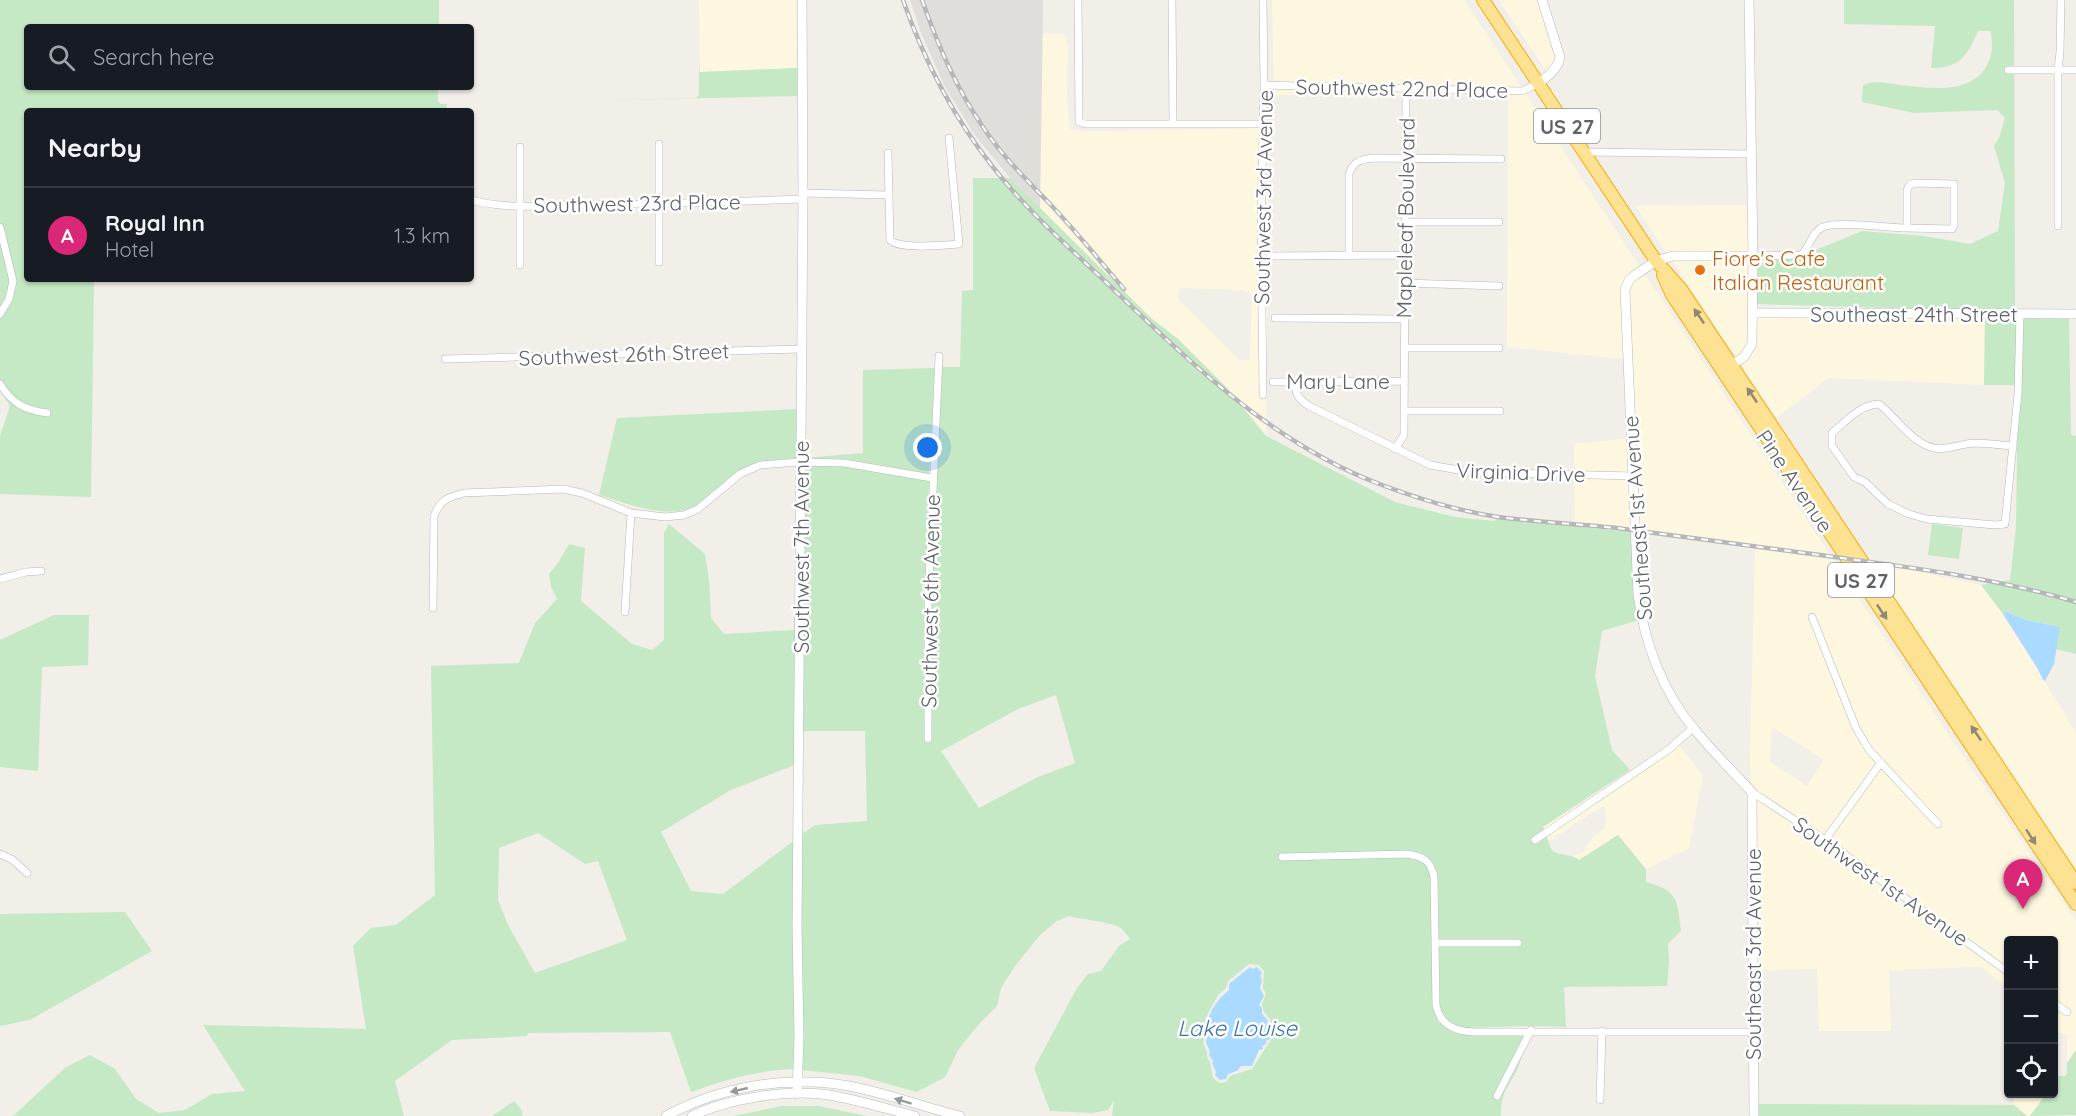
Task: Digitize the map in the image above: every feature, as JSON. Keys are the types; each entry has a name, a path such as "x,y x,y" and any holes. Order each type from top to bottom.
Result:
{"highway":[{"name":"Pine Avenue","path":"1483,0 1656,261 1672,295 1727,368 2003,785"},
{"name":"US 27","path":"2003,785 2076,883"},
{"name":"US 27","path":"2003,785 2076,904"}],"street":[{"name":"Southwest 7th Avenue","path":"797,1094 803,196 802,0"},
{"path":"1078,0 1079,122 1085,124 1264,124"},
{"path":"1172,0 1173,124"},
{"name":"Southwest 3rd Avenue","path":"1263,0 1263,394"},
{"path":"1539,84 1553,72 1560,57 1542,0"},
{"path":"1727,368 1744,357 1752,344 1749,0"},
{"path":"2058,226 2058,70 2061,0"},
{"path":"2008,70 2076,70"},
{"name":"Southwest 22nd Place","path":"1264,85 1522,91 1539,84"},
{"name":"Mapleleaf Boulevard","path":"1395,448 1404,435 1406,88"},
{"path":"888,153 890,240 907,245 959,244 949,138"},
{"path":"659,144 659,262"},
{"path":"520,147 520,265"},
{"path":"1584,152 1750,154"},
{"path":"1349,255 1349,174 1352,165 1359,160 1372,158 1501,159"},
{"path":"1656,261 1673,256 1801,255 1806,251 1817,231 1824,225 1907,228 1952,229 1954,227 1954,184 1914,183 1910,185 1907,190 1907,228"},
{"name":"Southwest 23rd Place","path":"474,201 519,206 659,204 803,196 888,195"},
{"path":"1406,222 1499,222"},
{"path":"0,227 13,281 9,299 0,314"},
{"path":"1270,256 1405,255"},
{"name":"Southeast 1st Avenue","path":"1656,261 1629,280 1624,290 1638,594 1647,639 1657,668 1667,687 1693,728 1752,792"},
{"path":"1404,283 1499,286"},
{"name":"Southeast 24th Street","path":"1752,313 2076,314"},
{"path":"2013,447 1977,443 1964,444 1952,449 1936,449 1918,441 1879,404 1871,404 1861,409 1832,433 1832,446 1854,477 1865,482 1888,504 1927,519 1986,525 2005,524 2013,447 2018,394 2020,314"},
{"path":"1275,318 1404,319"},
{"name":"Mapleleaf Boulevard","path":"1404,348 1498,348"},
{"name":"Southwest 26th Street","path":"445,358 802,349"},
{"name":"Southwest 6th Avenue","path":"928,738 928,604 939,356"},
{"name":"Mary Lane","path":"1273,382 1403,381"},
{"name":"Virginia Drive","path":"1294,382 1300,401 1430,465 1470,472 1634,476"},
{"path":"0,384 7,395 20,405 32,411 47,413"},
{"path":"1404,411 1500,411"},
{"path":"433,608 434,516 439,504 449,497 464,493 563,489 582,493 631,513 665,517 684,515 698,509 740,474 760,465 801,462 844,463 932,478"},
{"path":"624,612 631,513"},
{"path":"0,579 26,572 41,571"},
{"path":"1812,617 1856,728 1869,750 1938,824"},
{"path":"1535,840 1668,750 1693,728"},
{"path":"1825,840 1880,764"},
{"name":"Southwest 1st Avenue","path":"1752,792 1825,840 2004,969"},
{"name":"Southeast 3rd Avenue","path":"1752,792 1754,1116"},
{"path":"0,854 13,860 27,873"},
{"path":"1282,857 1408,855 1423,858 1431,866 1434,877 1436,1005 1443,1021 1455,1029 1463,1031 1753,1032"},
{"path":"1435,943 1518,943"},
{"path":"2058,1006 2067,1012"},
{"path":"1497,1096 1531,1030"},
{"path":"1600,1100 1602,1030"},
{"path":"666,1116 723,1094 775,1083 797,1081 850,1087 960,1116"},
{"path":"692,1116 747,1099 797,1094 827,1095 915,1116"}],"shaded area":[{"path":"699,0 796,0 797,68 700,72"},
{"path":"910,0 1043,0 1040,209 1014,183 974,134 945,87 921,33"},
{"path":"1272,0 1464,0 1640,267 1627,277 1625,359 1507,347 1508,95 1274,95"},
{"path":"1499,0 1539,0 1557,57 1556,62 1547,72"},
{"path":"1043,34 1064,34 1068,44 1067,98 1070,129 1090,131 1269,128 1266,434 1225,386 1178,339 1151,318 1040,209","holes":["1260,170 1266,170 1266,397 1260,398 1258,226","1179,288 1244,290 1252,295 1250,359 1240,361 1177,298"]},
{"path":"1748,205 1750,252 1667,254 1636,206"},
{"path":"1672,260 1750,260 1749,343 1736,358"},
{"path":"1644,273 1946,731 2076,921 2076,1050 2067,1063 2067,1036 2064,1033 2058,1033 2058,936 2004,936 2004,985 1981,967 1889,970 1891,1031 1819,1031 1817,969 1757,970 1750,758 1755,548 1638,532 1629,287","holes":["1772,727 1824,760 1807,786 1770,762"]},
{"path":"1756,317 1985,317 1984,385 1829,378 1776,418 1740,364 1751,354 1755,345"},
{"path":"1629,438 1632,532 1575,526 1574,444"},
{"path":"1872,562 1981,585 2003,614 2076,733 2076,874"},
{"path":"1675,741 1703,775 1689,848 1646,869 1618,835 1579,860 1573,856 1583,852 1592,838 1604,829 1605,806 1549,841 1543,827"},
{"path":"2014,1098 2043,1098 2030,1116 2014,1105"}],"green space":[{"path":"0,0 439,0 439,24 24,24 24,90 438,90 438,101 441,104 447,104 446,108 24,108 24,282 94,282 91,497 0,494 0,436 10,406 0,391"},
{"path":"1844,0 2014,0 2015,310 1756,304 1756,264 1806,254 1862,231 1924,236 1970,244 1998,231 2005,183 1994,146 2005,118 1997,110 1914,113 1862,102 1863,85 1872,83 1941,88 1967,83 1986,68 1992,51 1991,31 1978,31 1966,54 1956,63 1931,68 1935,26 1844,24"},
{"path":"699,66 700,72 797,68 797,96 581,101 696,98 699,95"},
{"path":"973,178 1010,178 1151,318 1178,339 1225,386 1266,436 1395,502 1455,517 1495,521 1496,518 1632,532 1639,620 1602,631 1595,676 1612,750 1630,770 1543,827 1552,851 1579,860 1618,835 1646,869 1646,882 1671,893 1677,904 1681,931 1668,944 1667,986 1564,987 1566,1027 1464,1028 1456,1026 1445,1018 1440,1009 1438,877 1433,861 1427,863 1431,878 1433,999 1438,1022 1453,1032 1463,1035 1525,1034 1493,1097 1499,1101 1521,1058 1503,1098 1501,1116 1112,1116 1114,1100 1108,1110 1092,1113 1050,1111 1034,1068 1077,988 1088,974 1101,971 1119,946 1130,939 1117,926 1068,916 1057,921 1040,935 1015,966 1001,988 997,1006 958,1050 945,1077 917,1092 859,1076 801,1070 802,834 815,825 867,821 865,731 803,731 804,465 844,466 929,481 925,604 925,742 931,742 931,604 942,367 960,367 962,291 973,290","holes":["1056,695 1075,763 1038,777 979,808 941,751 1018,709","1249,964 1259,965 1264,971 1263,988 1266,994 1262,1004 1264,1012 1270,1019 1272,1038 1252,1069 1230,1076 1226,1082 1220,1083 1213,1078 1203,1043 1206,1034 1205,1019 1218,995 1226,988 1228,981"]},
{"path":"1985,317 2069,318 2071,435 2076,436 2076,654 2056,649 2060,627 2026,620 2008,612 2003,614 1981,585 2010,580 2016,528 2018,385 1984,385"},
{"path":"935,368 929,474 845,459 804,458 863,453 863,370"},
{"path":"797,409 798,458 753,464 740,470 692,508 673,511 652,510 599,495 617,418"},
{"path":"669,524 705,554 711,618 724,634 794,630 797,552 797,764 731,790 661,832 691,891 723,894 796,839 794,1069 742,1076 691,1092 670,1032 528,1033 527,1036 452,1040 395,1081 404,1116 13,1116 66,1067 90,1055 115,1069 136,1099 159,1113 185,1110 212,1094 245,1091 203,1025 366,1029 353,946 371,928 396,925 435,895 431,666 519,663 535,623 557,599 551,587 549,574 569,544 585,548 581,601 632,644 652,650 664,640 664,533","holes":["538,833 585,864 598,861 627,940 535,973 508,925 498,900 499,848"]},
{"path":"1932,524 1963,528 1959,559 1928,555"},
{"path":"54,615 89,615 88,665 42,667 38,771 0,767 0,640"},
{"path":"125,912 152,951 30,1020 0,1026 0,914"},
{"path":"2076,1050 2076,1115 2030,1116 2043,1098 2058,1098 2058,1076 2065,1076 2067,1063"},
{"path":"514,1101 521,1109 523,1116 492,1116"},
{"path":"1757,1104 2014,1105 2027,1116 1757,1116"},
{"path":"782,1106 818,1106 867,1116 733,1116"}],"water":[{"path":"2007,612 2026,620 2060,627 2054,664 2045,681 2003,614"},
{"name":"Lake Louise","path":"1250,967 1252,969 1257,967 1262,973 1260,988 1264,996 1259,1005 1262,1008 1262,1014 1267,1019 1270,1039 1262,1046 1263,1049 1259,1050 1252,1066 1241,1066 1237,1071 1228,1074 1226,1079 1220,1080 1215,1075 1206,1042 1207,1023 1215,1005 1229,990 1229,984"}],"railway":[{"path":"903,0 920,44 952,108 979,148 1020,199 1173,345 1237,400 1306,448 1343,468 1410,495 1454,508 1498,517 1617,528 1917,569 1981,579 2076,602"},
{"path":"922,0 956,82 990,138 1124,289"}],"place":[{"name":"Fiore's Cafe Italian Restaurant","path":"1700,270"},
{"name":"Royal Inn","path":"2023,909"}]}
